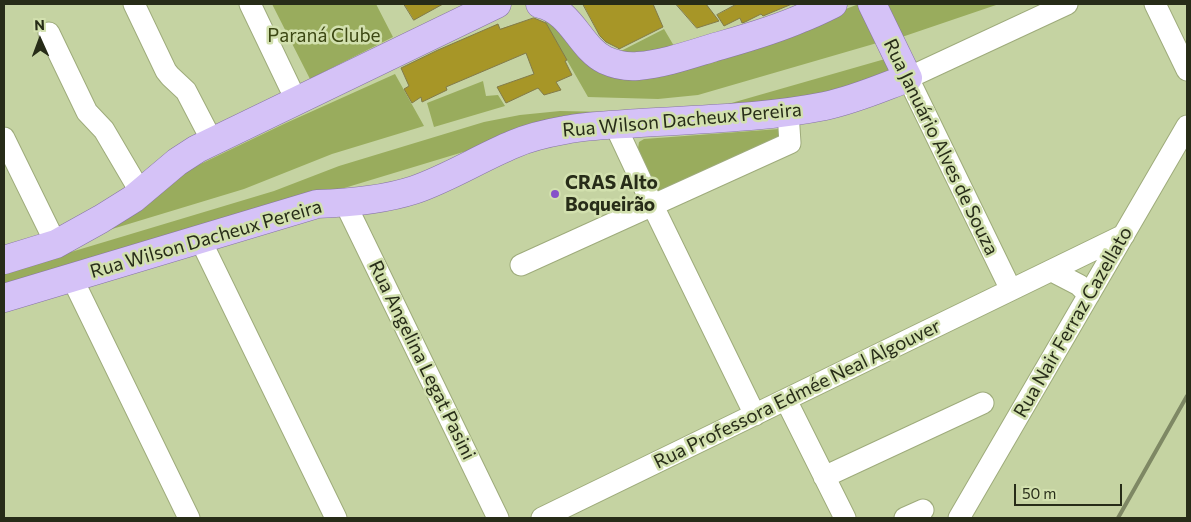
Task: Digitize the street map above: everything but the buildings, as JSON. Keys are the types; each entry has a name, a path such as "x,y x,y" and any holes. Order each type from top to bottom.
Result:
{"main road":[{"path":"4,260 56,244 101,219 140,193 182,158 212,141 496,4"},
{"path":"552,7 593,51 602,58 614,64 638,66 689,55 774,29 833,4"},
{"name":"Rua Januário Alves de Souza","path":"872,4 908,78"},
{"name":"Rua Wilson Dacheux Pereira","path":"4,298 317,204 345,203 394,196 454,173 515,143 565,129 788,112 840,103 908,78"}],"street":[{"path":"134,4 166,71 186,91 212,141"},
{"path":"250,4 296,100"},
{"name":"Rua Wilson Dacheux Pereira","path":"908,78 1067,4"},
{"path":"1155,4 1187,70"},
{"path":"50,33 87,112 104,130 140,193"},
{"name":"Rua Januário Alves de Souza","path":"908,78 1011,290"},
{"path":"521,265 790,142 788,112"},
{"path":"615,125 755,415"},
{"name":"Rua Nair Ferraz Cazellato","path":"959,518 1187,126"},
{"path":"4,138 56,244"},
{"name":"Rua Angelina Legat Pasini","path":"345,203 498,518"},
{"name":"Rua Professora Edmée Neal Algouver","path":"542,518 1124,235"},
{"path":"200,239 336,518"},
{"path":"1052,271 1079,285 1089,295"},
{"path":"72,278 189,518"},
{"path":"786,400 845,518"},
{"path":"824,477 982,403"}],"green space":[{"name":"Paraná Clube","path":"272,4 376,4 393,37 310,79"},
{"path":"859,4 877,43 698,95 658,99 588,97 544,20 552,18 583,58 723,55"},
{"path":"879,4 999,4 896,39"},
{"path":"664,29 674,46 649,54 619,52"},
{"path":"892,57 896,69 875,84 686,116"},
{"path":"395,74 424,126 332,154 244,189 89,236 188,170"},
{"path":"483,81 486,96 498,95 505,106 434,127 427,103"},
{"path":"560,111 609,112 536,130 4,291 4,273 47,255 71,252 274,191 339,166 484,122 520,115"},
{"path":"779,129 781,138 659,193 638,149 639,142 644,139"}],"railway":[{"path":"1118,518 1187,396"}],"place":[{"name":"CRAS Alto Boqueirão","path":"555,194"}]}
